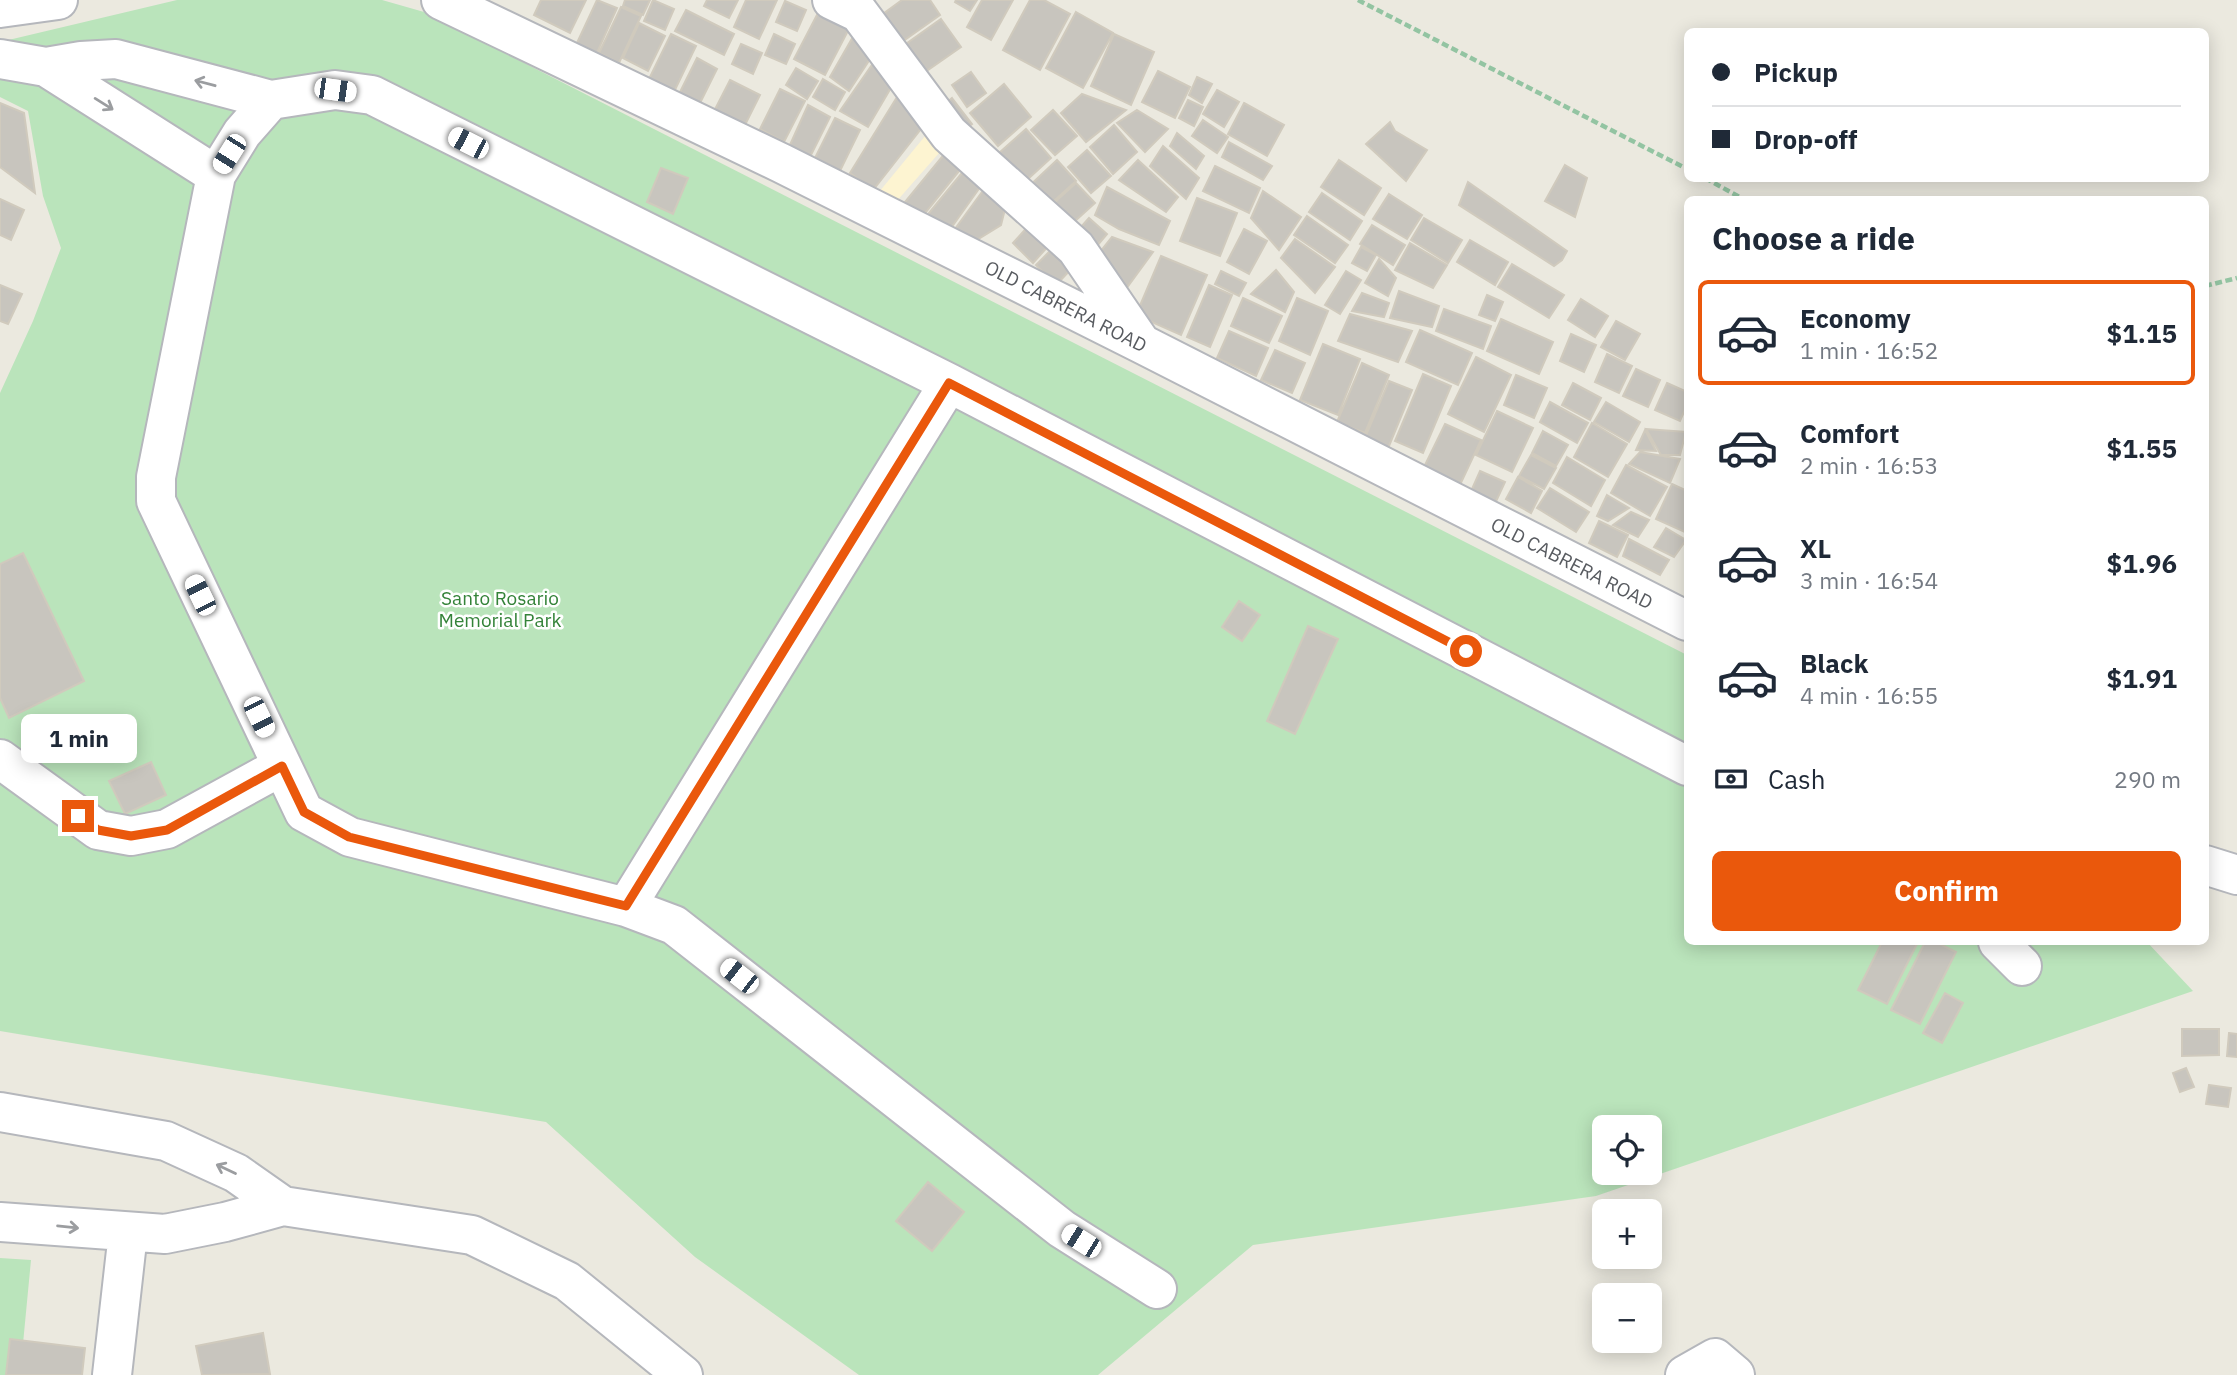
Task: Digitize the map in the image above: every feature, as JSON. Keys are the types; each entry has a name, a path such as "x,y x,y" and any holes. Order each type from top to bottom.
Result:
{"street":[{"path":"0,8 58,0"},
{"name":"OLD CABRERA ROAD","path":"441,0 781,163 1684,619"},
{"path":"832,0 859,13 949,134 1076,248 1142,344"},
{"path":"0,59 46,67 116,59 271,100 335,90 372,95 949,383 1684,764"},
{"path":"46,67 216,175"},
{"path":"271,100 242,133 216,175 156,477 156,501 304,812 349,837 626,906 674,925 1062,1229 1157,1289"},
{"path":"626,906 949,383"},
{"path":"0,759 98,830 131,836 167,830 282,766"},
{"path":"2209,866 2237,875"},
{"path":"0,1112 166,1142 236,1173 283,1206"},
{"path":"0,1222 165,1234 225,1222 283,1206 472,1235 566,1281 683,1375"},
{"path":"111,1375 128,1233"},
{"path":"1685,1375 1715,1358 1735,1375"}],"path":[{"path":"1358,0 1684,167"},
{"path":"1712,182 1738,196"},
{"path":"2209,285 2237,278"}],"shaded area":[{"path":"930,130 947,144 896,202 879,192"}],"green space":[{"name":"Santo Rosario Memorial Park","path":"177,0 382,0 424,12 1684,653 1684,945 2150,945 2193,991 1662,1173 1662,1115 1592,1115 1592,1185 1628,1185 1596,1196 1253,1245 1098,1375 859,1375 695,1257 546,1122 0,1031 0,393 33,321 61,248 43,196 28,111 0,97 0,42"},
{"path":"0,1258 31,1260 20,1375 0,1375"}],"building":[{"path":"541,0 586,0 570,33 534,15"},
{"path":"597,0 617,8 596,55 576,45"},
{"path":"625,0 650,0 643,15 623,6"},
{"path":"653,0 674,9 665,30 644,21"},
{"path":"707,0 738,0 729,18 704,6"},
{"path":"746,0 777,0 759,39 734,27"},
{"path":"902,0 930,0 940,15 896,46 876,19"},
{"path":"977,0 970,11 955,2"},
{"path":"982,0 1013,0 991,40 967,27"},
{"path":"1030,0 1044,0 1070,14 1040,70 1003,50"},
{"path":"785,1 806,10 797,31 776,22"},
{"path":"621,7 641,16 619,63 599,53"},
{"path":"686,10 734,34 724,55 675,31"},
{"path":"819,11 850,27 825,75 794,59"},
{"path":"1076,12 1113,33 1083,88 1046,68"},
{"path":"941,19 961,47 915,79 896,51"},
{"path":"639,23 665,36 648,71 623,58"},
{"path":"671,34 696,46 674,92 649,79"},
{"path":"774,34 795,44 786,64 765,55"},
{"path":"1114,34 1154,52 1131,105 1091,86"},
{"path":"854,35 872,56 849,91 830,77"},
{"path":"741,44 762,53 753,74 732,64"},
{"path":"697,58 717,69 699,105 679,94"},
{"path":"874,62 892,86 868,127 840,111"},
{"path":"796,68 818,81 807,99 786,85"},
{"path":"1158,71 1190,87 1175,118 1142,102"},
{"path":"971,72 986,93 967,107 952,85"},
{"path":"1197,77 1212,84 1202,103 1189,95"},
{"path":"823,79 845,92 835,110 813,97"},
{"path":"730,80 760,95 742,131 712,115"},
{"path":"1004,84 1031,117 998,146 970,113"},
{"path":"780,89 805,101 784,142 760,129"},
{"path":"1217,90 1239,102 1224,127 1203,114"},
{"path":"1082,94 1126,110 1086,142 1061,113"},
{"path":"897,97 924,125 873,190 850,173"},
{"path":"952,98 972,124 956,136 937,111"},
{"path":"1188,100 1203,107 1194,126 1179,118"},
{"path":"0,103 24,113 35,193 0,167"},
{"path":"1244,103 1284,125 1267,156 1228,134"},
{"path":"808,105 830,117 810,157 789,147"},
{"path":"1053,110 1077,136 1055,155 1031,130"},
{"path":"1137,110 1168,129 1145,152 1117,123"},
{"path":"835,118 860,130 840,171 815,158"},
{"path":"1203,120 1228,137 1217,153 1192,136"},
{"path":"1390,122 1395,131 1427,150 1406,181 1366,144"},
{"path":"1114,125 1137,152 1113,174 1090,147"},
{"path":"1026,129 1051,158 1018,188 991,160"},
{"path":"1177,133 1204,156 1196,169 1170,146"},
{"path":"1229,142 1272,166 1263,180 1222,157"},
{"path":"951,146 968,160 922,217 901,207"},
{"path":"1163,146 1199,178 1186,199 1150,166"},
{"path":"1087,150 1111,176 1091,193 1068,167"},
{"path":"1057,160 1076,181 1045,209 1026,189"},
{"path":"1138,160 1178,197 1166,212 1119,180"},
{"path":"1339,160 1381,188 1364,215 1321,187"},
{"path":"971,162 988,176 951,228 924,219"},
{"path":"1565,165 1587,178 1575,217 1545,201"},
{"path":"1215,166 1260,188 1249,213 1203,191"},
{"path":"661,168 688,178 673,214 647,202"},
{"path":"990,181 1007,201 1001,225 975,241 955,229"},
{"path":"1468,182 1567,251 1562,260 1554,266 1459,205"},
{"path":"1076,183 1095,203 1064,231 1045,211"},
{"path":"1107,187 1170,221 1159,245 1119,229 1095,215"},
{"path":"1263,191 1301,217 1279,250 1251,218"},
{"path":"1322,193 1362,221 1350,240 1309,212"},
{"path":"1389,194 1422,215 1407,239 1373,219"},
{"path":"1197,198 1237,213 1220,256 1180,241"},
{"path":"0,199 24,210 11,240 0,235"},
{"path":"1307,216 1348,245 1335,263 1294,235"},
{"path":"1089,218 1107,234 1091,253 1073,236"},
{"path":"1424,218 1462,240 1448,263 1411,240"},
{"path":"1031,223 1051,243 1033,263 1013,243"},
{"path":"1372,225 1405,245 1393,265 1360,244"},
{"path":"1244,229 1267,241 1249,274 1227,262"},
{"path":"1112,237 1153,252 1123,293 1096,257"},
{"path":"1295,239 1335,267 1315,293 1281,258"},
{"path":"1470,240 1508,262 1495,285 1457,262"},
{"path":"1410,243 1447,265 1433,288 1395,270"},
{"path":"1055,246 1075,265 1056,285 1036,265"},
{"path":"1361,247 1376,255 1367,271 1352,263"},
{"path":"1161,256 1207,275 1181,335 1136,315"},
{"path":"1379,259 1396,278 1388,296 1365,283"},
{"path":"1512,264 1564,295 1549,318 1498,287"},
{"path":"1276,270 1294,292 1285,312 1251,294"},
{"path":"1221,271 1246,283 1239,296 1215,284"},
{"path":"1346,271 1361,280 1340,314 1325,305"},
{"path":"0,285 22,294 8,324 0,321"},
{"path":"1209,285 1232,295 1210,347 1187,337"},
{"path":"1399,291 1439,306 1432,327 1390,318"},
{"path":"1362,293 1389,303 1384,317 1352,311"},
{"path":"1487,295 1503,302 1495,321 1479,315"},
{"path":"1243,298 1282,316 1269,343 1231,326"},
{"path":"1297,298 1328,311 1310,355 1279,341"},
{"path":"1581,299 1608,316 1595,337 1568,320"},
{"path":"1444,309 1491,326 1483,349 1436,331"},
{"path":"1350,314 1412,331 1398,362 1338,341"},
{"path":"1501,319 1553,342 1539,374 1487,351"},
{"path":"1616,321 1640,334 1625,360 1601,347"},
{"path":"1420,330 1472,353 1458,385 1406,362"},
{"path":"1229,331 1268,348 1256,376 1217,358"},
{"path":"1571,334 1596,345 1584,372 1560,361"},
{"path":"1323,344 1360,359 1338,415 1300,400"},
{"path":"1275,350 1305,363 1292,393 1261,380"},
{"path":"1607,354 1632,366 1619,393 1595,382"},
{"path":"1476,357 1511,375 1484,432 1448,414"},
{"path":"1362,363 1389,375 1365,433 1337,422"},
{"path":"1636,369 1660,380 1648,407 1623,396"},
{"path":"1423,374 1451,386 1423,453 1395,441"},
{"path":"1516,375 1547,388 1534,418 1504,405"},
{"path":"1389,381 1412,390 1387,451 1364,440"},
{"path":"1573,383 1601,398 1590,420 1562,405"},
{"path":"1667,383 1684,391 1684,412 1680,421 1655,410"},
{"path":"1550,402 1588,423 1577,443 1540,422"},
{"path":"1606,402 1640,422 1629,442 1594,422"},
{"path":"1497,411 1533,428 1512,472 1476,455"},
{"path":"1592,423 1627,444 1608,477 1574,457"},
{"path":"1445,424 1481,440 1460,485 1424,467"},
{"path":"1646,429 1684,432 1680,455 1661,455"},
{"path":"1645,430 1656,451 1636,450"},
{"path":"1543,431 1568,445 1556,466 1532,453"},
{"path":"1640,452 1680,459 1670,483 1629,464"},
{"path":"1531,455 1556,468 1544,489 1519,476"},
{"path":"1567,457 1605,480 1591,506 1553,483"},
{"path":"1626,465 1667,487 1650,516 1611,493"},
{"path":"1480,471 1505,482 1493,508 1468,498"},
{"path":"1518,477 1542,491 1531,513 1506,499"},
{"path":"1672,484 1684,490 1684,532 1656,519"},
{"path":"1550,488 1589,512 1576,532 1537,508"},
{"path":"1607,495 1629,508 1608,521 1597,516"},
{"path":"1631,512 1649,520 1638,537 1613,525"},
{"path":"1599,521 1628,535 1617,557 1589,543"},
{"path":"1666,528 1684,539 1674,557 1654,547"},
{"path":"1629,539 1669,560 1660,575 1623,556"},
{"path":"23,553 84,681 9,718 0,698 0,564"},
{"path":"1239,601 1260,615 1242,641 1222,627"},
{"path":"1308,626 1338,639 1295,734 1267,721"},
{"path":"151,762 166,795 125,814 109,781"},
{"path":"1880,945 1916,945 1887,1004 1858,990"},
{"path":"1924,945 1942,945 1956,952 1920,1024 1891,1010"},
{"path":"1945,993 1963,1003 1942,1043 1923,1033"},
{"path":"2182,1029 2219,1029 2219,1055 2182,1056"},
{"path":"2229,1033 2237,1034 2237,1057 2227,1056"},
{"path":"2186,1068 2194,1087 2180,1092 2173,1073"},
{"path":"2209,1085 2231,1088 2228,1107 2206,1104"},
{"path":"928,1182 964,1212 932,1251 896,1221"},
{"path":"263,1333 270,1374 202,1375 196,1346"},
{"path":"10,1339 85,1348 82,1375 6,1375"}],"route":[{"path":"78,816 98,830 131,836 167,830 282,766 304,812 349,837 626,906 949,383 1466,651"}]}
